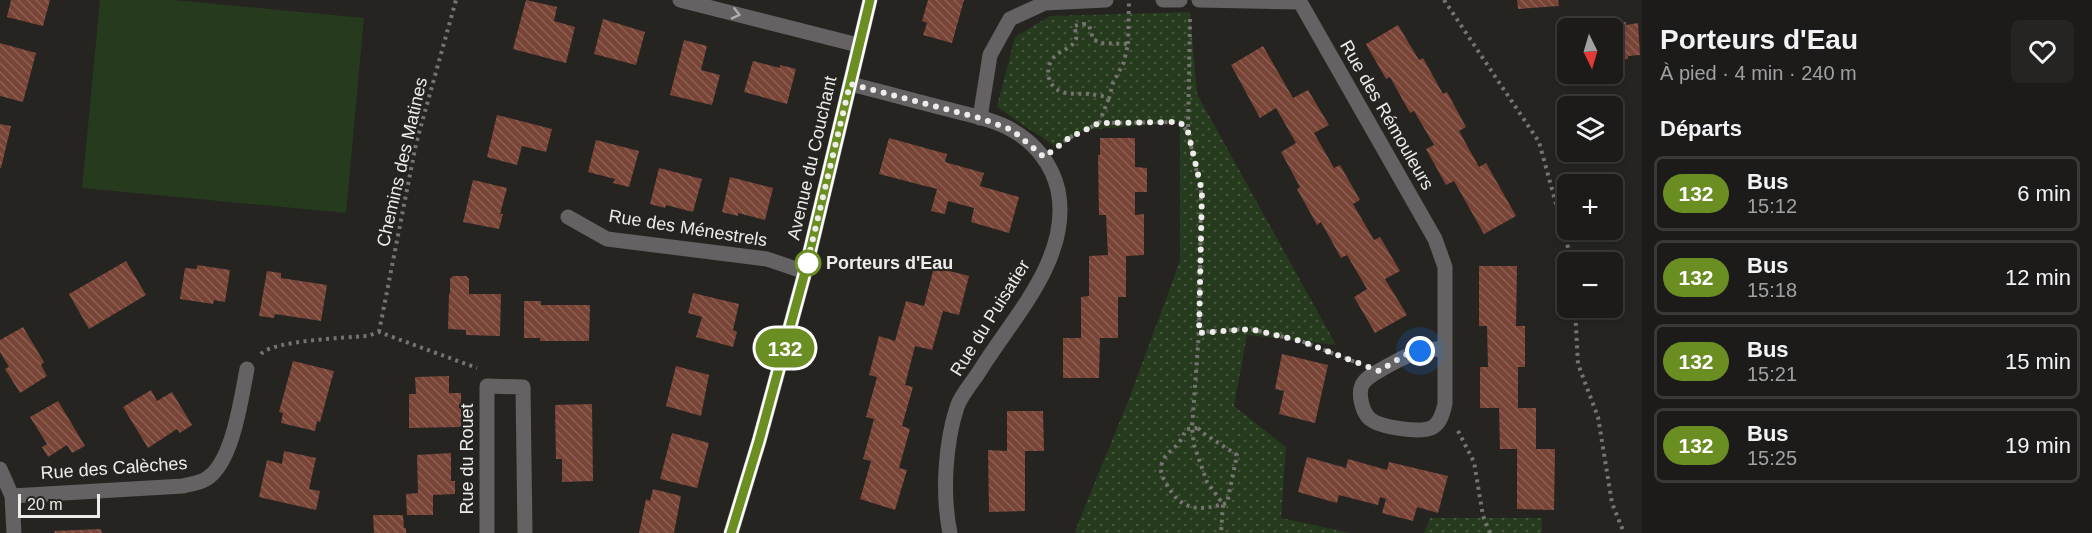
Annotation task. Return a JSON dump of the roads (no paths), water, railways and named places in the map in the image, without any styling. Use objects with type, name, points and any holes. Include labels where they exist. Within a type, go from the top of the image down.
[{"type":"street","points":[[680,0],[858,45]]},
{"type":"street","name":"Avenue du Couchant","points":[[731,533],[759,441],[805,272],[870,0]]},
{"type":"street","points":[[980,118],[990,55],[1010,19],[1045,3],[1106,0]]},
{"type":"street","name":"Rue des Rémouleurs","points":[[1163,0],[1190,4],[1301,1],[1435,239],[1444,267],[1444,348],[1444,404],[1442,417],[1433,427],[1421,430],[1378,423],[1369,418],[1360,396],[1362,384],[1407,354],[1444,348]]},
{"type":"street","name":"Rue du Puisatier","points":[[850,84],[980,118],[1012,130],[1044,157],[1055,177],[1062,207],[1053,252],[1035,289],[990,353],[958,405],[946,463],[946,514],[950,533]]},
{"type":"street","name":"Rue des Ménestrels","points":[[568,218],[607,239],[767,259],[805,272]]},
{"type":"street","name":"Rue des Calèches","points":[[12,496],[183,486],[206,479],[221,464],[235,427],[247,369]]},
{"type":"street","name":"Rue du Rouet","points":[[487,533],[487,387],[523,387],[525,533]]},
{"type":"street","points":[[0,469],[12,496],[14,533]]},
{"type":"place","name":"Porteurs d'Eau","points":[[808,263]]}]
